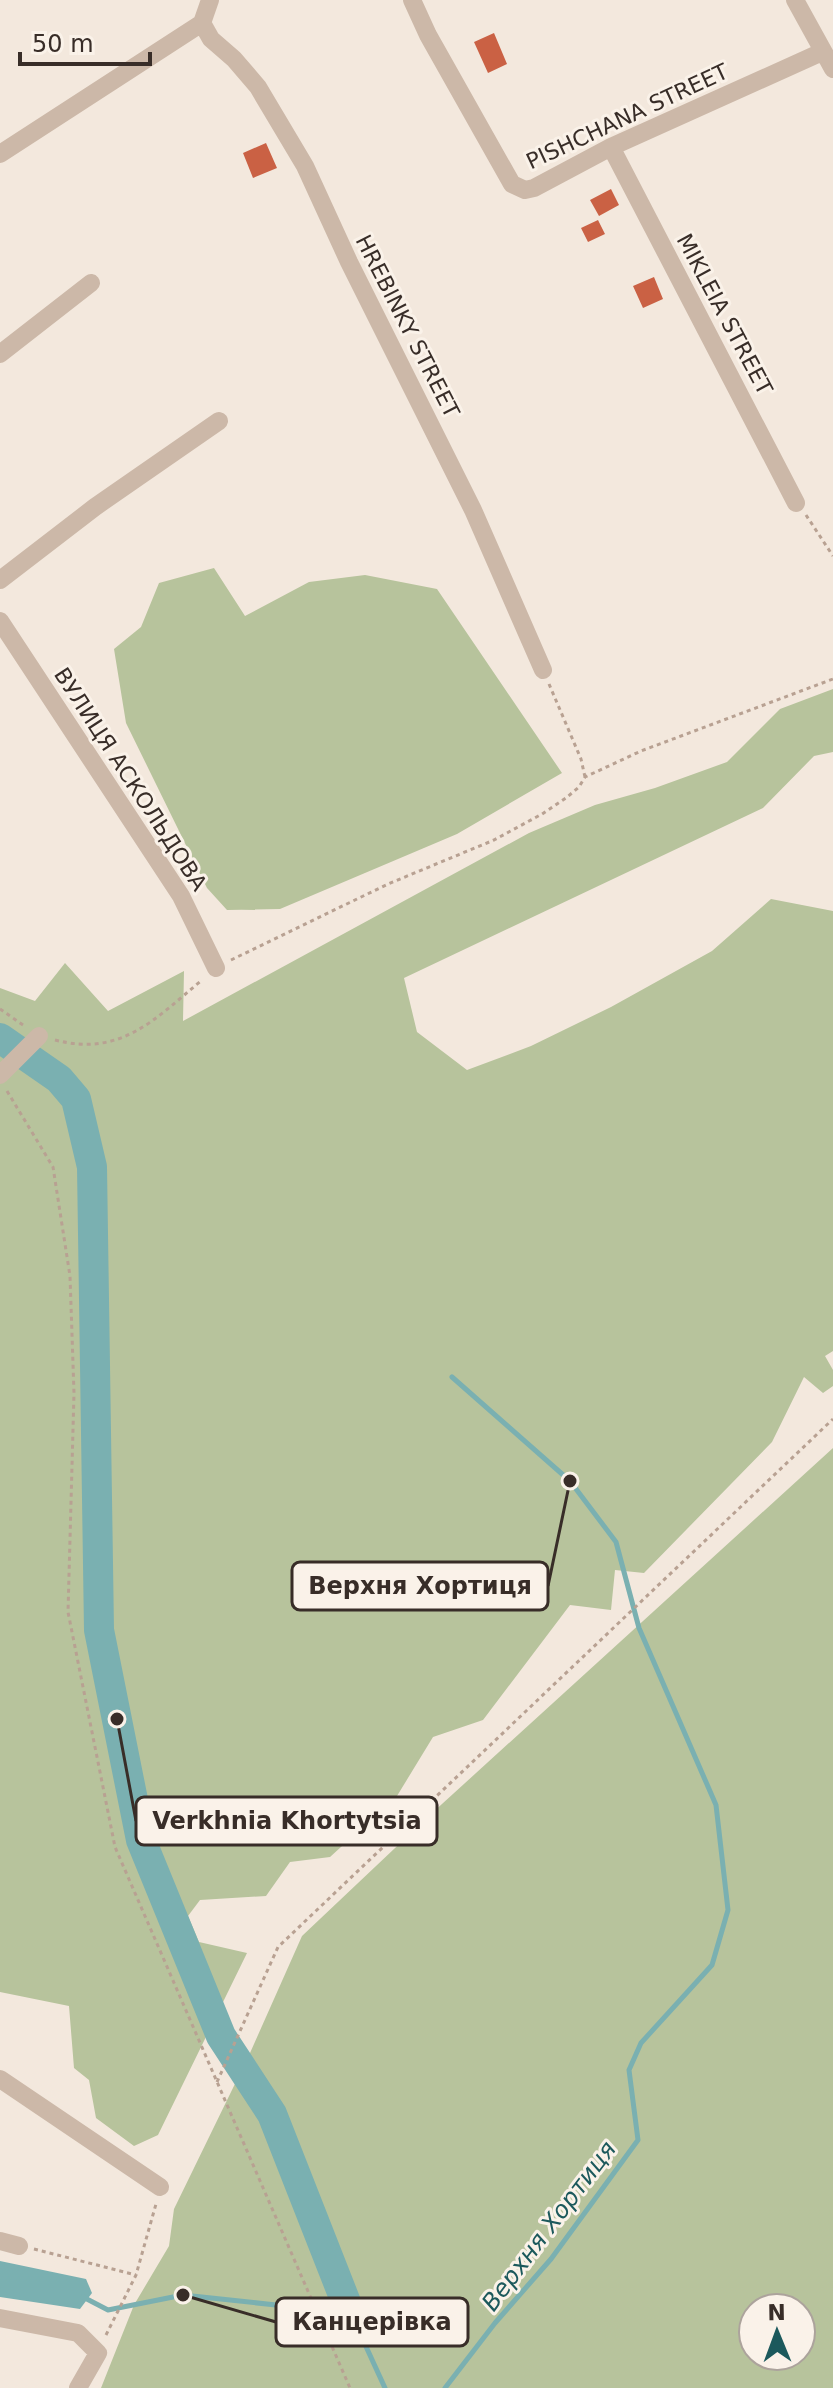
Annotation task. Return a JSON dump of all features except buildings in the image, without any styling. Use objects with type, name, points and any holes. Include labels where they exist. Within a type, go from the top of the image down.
[{"type":"street","points":[[0,154],[202,23],[210,0]]},
{"type":"street","name":"PISHCHANA STREET","points":[[412,0],[428,35],[512,184],[525,190],[611,147],[822,52]]},
{"type":"street","points":[[795,0],[833,69]]},
{"type":"street","name":"HREBINKY STREET","points":[[202,23],[211,39],[234,59],[258,87],[305,166],[349,262],[473,510],[543,670]]},
{"type":"street","name":"MIKLEIA STREET","points":[[611,147],[796,503]]},
{"type":"street","points":[[0,354],[91,283]]},
{"type":"street","points":[[0,580],[95,507],[219,421]]},
{"type":"street","name":"ВУЛИЦЯ АСКОЛЬДОВА","points":[[0,621],[181,896],[216,968]]},
{"type":"street","points":[[0,1075],[39,1036]]},
{"type":"street","points":[[0,2079],[160,2187]]},
{"type":"street","points":[[0,2241],[19,2246]]},
{"type":"street","points":[[0,2318],[78,2333],[98,2353],[78,2388]]},
{"type":"path","points":[[796,503],[816,527],[833,556]]},
{"type":"path","points":[[543,670],[581,759],[585,777]]},
{"type":"path","points":[[0,1009],[39,1036],[74,1045],[119,1041],[144,1026],[216,968],[388,884],[494,840],[554,806],[579,787],[585,777],[641,751],[833,679]]},
{"type":"path","points":[[0,1081],[53,1167],[70,1276],[74,1393],[68,1612],[115,1847],[350,2388]]},
{"type":"path","points":[[217,2082],[278,1947],[833,1419]]},
{"type":"path","points":[[109,2328],[136,2275],[160,2187]]},
{"type":"path","points":[[19,2246],[136,2275]]},
{"type":"green space","points":[[214,568],[245,616],[309,582],[365,575],[437,589],[562,773],[457,834],[280,909],[227,910],[207,888],[126,723],[114,649],[141,627],[159,583]]},
{"type":"green space","points":[[833,689],[833,752],[814,756],[763,808],[404,978],[417,1032],[467,1070],[531,1046],[611,1007],[712,951],[771,899],[833,911],[833,1351],[825,1356],[833,1370],[833,1386],[823,1393],[804,1377],[772,1442],[644,1573],[615,1570],[611,1610],[570,1605],[483,1720],[433,1737],[397,1796],[330,1857],[290,1862],[266,1896],[200,1900],[188,1916],[199,1942],[247,1953],[158,2135],[134,2146],[96,2118],[89,2080],[74,2068],[69,2006],[0,1992],[0,988],[35,1001],[65,963],[108,1011],[184,971],[183,1021],[529,833],[595,805],[655,788],[727,762],[780,709]]},
{"type":"green space","points":[[833,1448],[833,2388],[101,2388],[134,2305],[169,2246],[174,2209],[250,2053],[302,1936],[431,1814]]},
{"type":"water","points":[[0,2261],[86,2279],[92,2293],[80,2309],[0,2297]]},
{"type":"waterway","points":[[0,1038],[59,1079],[76,1099],[92,1167],[99,1630],[141,1840],[221,2036],[272,2114],[347,2305]]},
{"type":"waterway","name":"Верхня Хортиця","points":[[445,2388],[495,2323],[551,2259],[638,2140],[629,2070],[641,2043],[712,1965],[728,1910],[716,1805],[639,1628],[616,1542],[570,1481],[452,1377]]},
{"type":"waterway","points":[[83,2297],[108,2310],[183,2295],[276,2305],[347,2305],[385,2388]]},
{"type":"place","name":"Верхня Хортиця","points":[[570,1481]]},
{"type":"place","name":"Verkhnia Khortytsia","points":[[117,1719]]},
{"type":"place","name":"Канцерівка","points":[[183,2295]]}]
